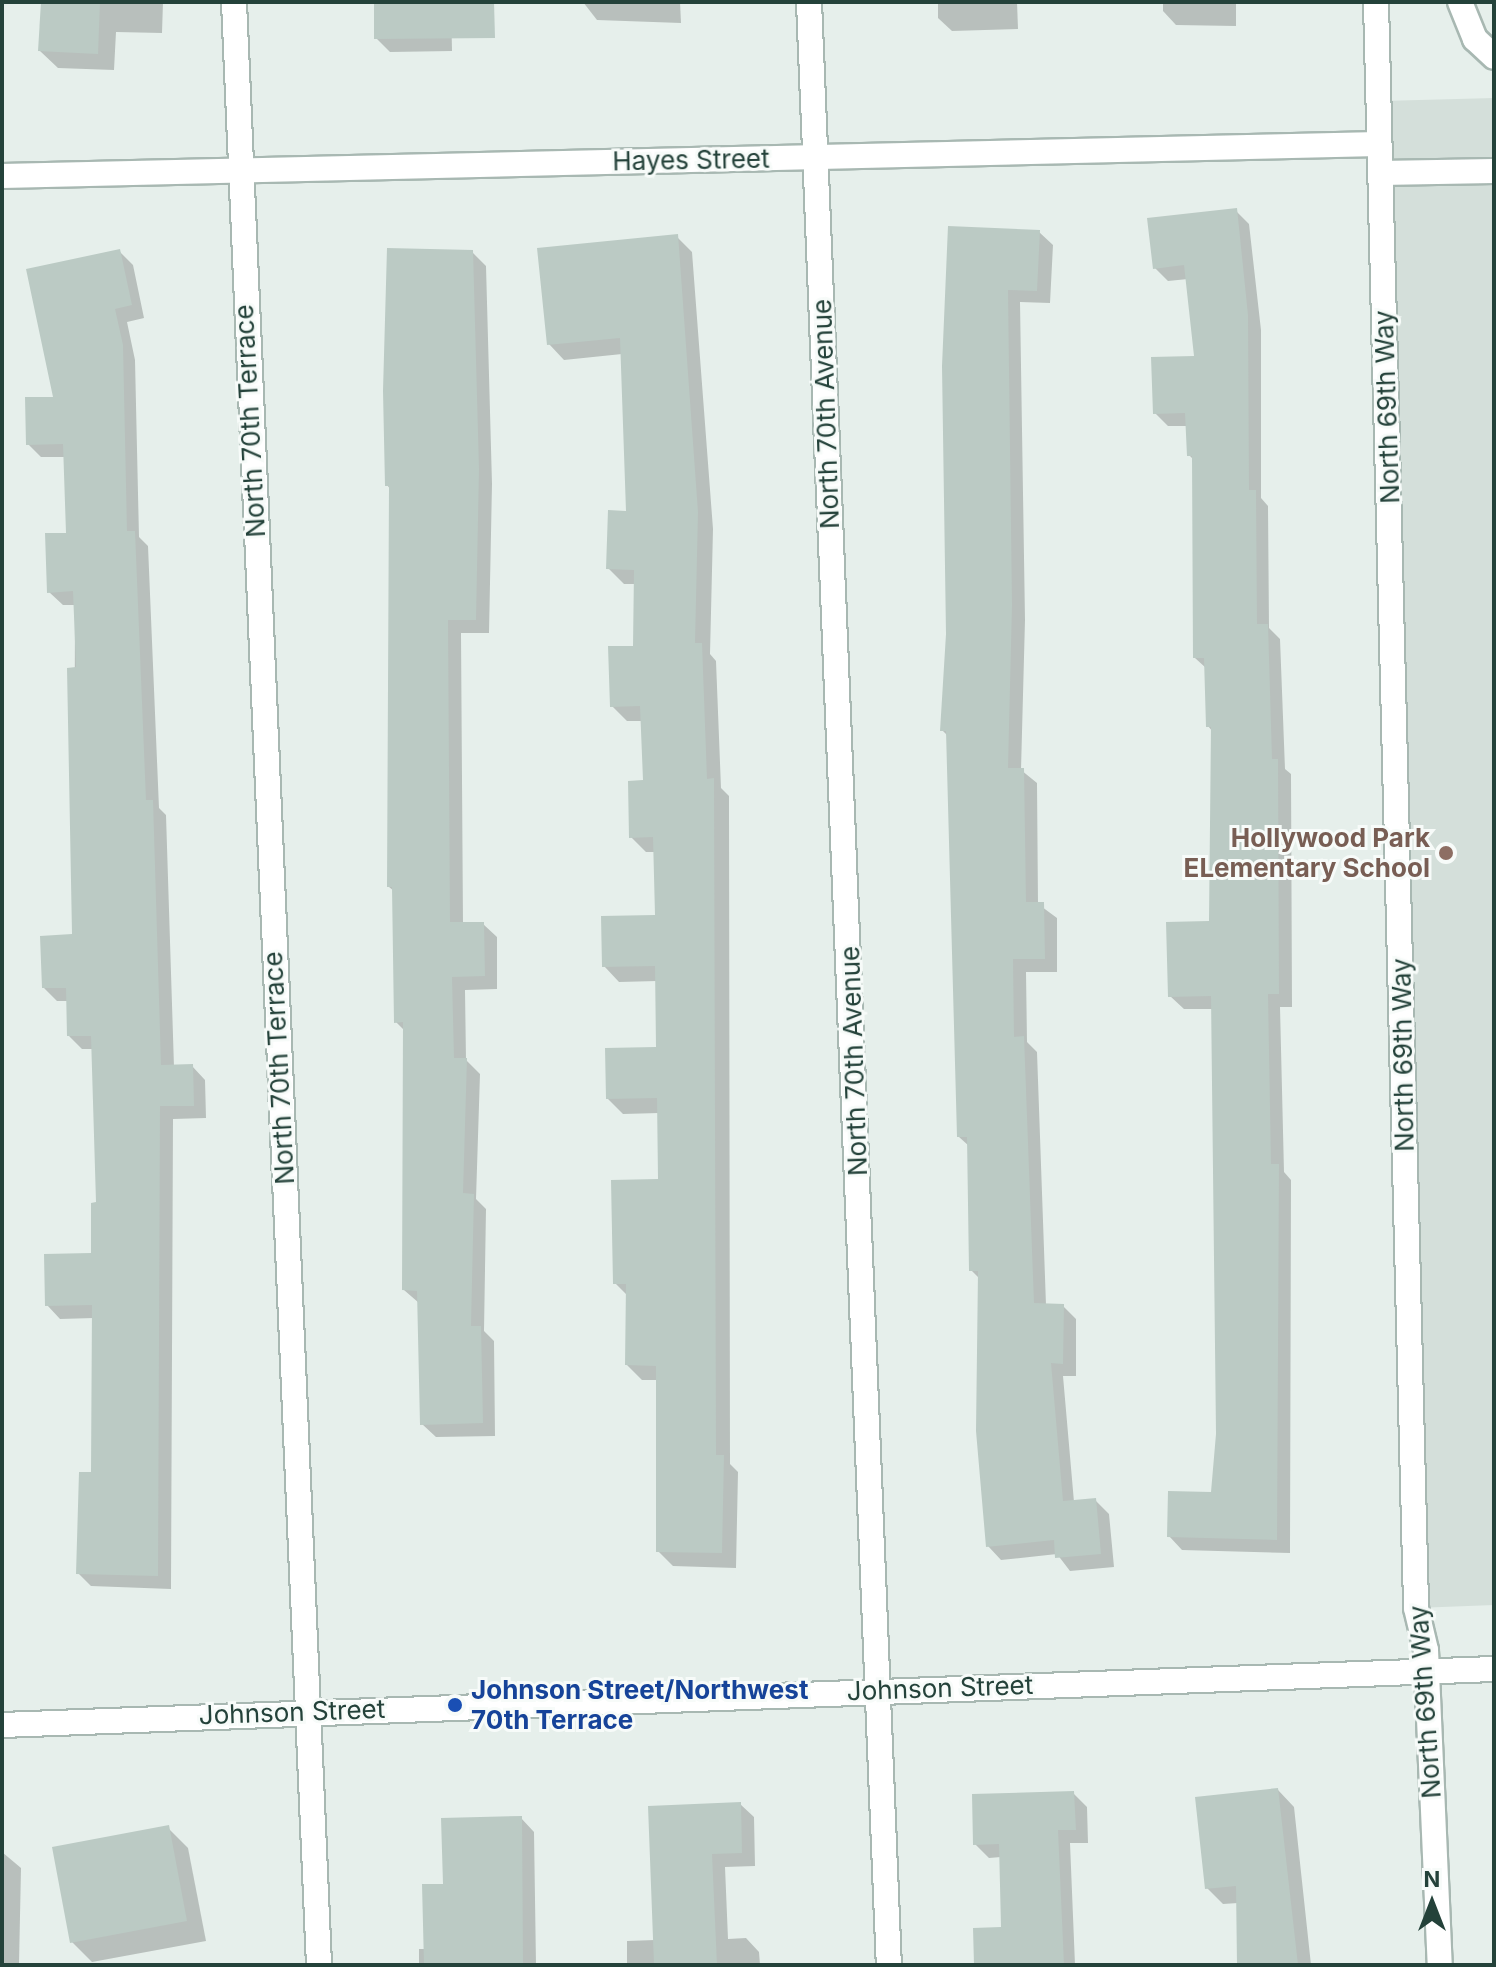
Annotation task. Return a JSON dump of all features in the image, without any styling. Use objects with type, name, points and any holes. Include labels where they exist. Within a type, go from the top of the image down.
[{"type":"street","name":"North 70th Terrace","points":[[234,2],[238,171],[319,1965]]},
{"type":"street","name":"North 70th Avenue","points":[[809,2],[881,1690],[889,1965]]},
{"type":"street","name":"North 69th Way","points":[[1376,2],[1416,1608],[1426,1671],[1440,1965]]},
{"type":"street","points":[[1460,2],[1475,39],[1494,57]]},
{"type":"street","name":"Hayes Street","points":[[2,176],[1379,144]]},
{"type":"street","points":[[1380,173],[1494,171]]},
{"type":"street","name":"Johnson Street","points":[[2,1725],[308,1711],[1494,1669]]},
{"type":"shaded area","name":"Hollywood Park ELementary School","points":[[1494,98],[1494,1605],[1416,1608],[1382,101]]},
{"type":"building","points":[[41,2],[100,2],[98,54],[38,51]]},
{"type":"building","points":[[374,2],[494,2],[495,38],[374,39]]},
{"type":"building","points":[[1237,208],[1248,315],[1249,490],[1256,490],[1257,624],[1268,624],[1272,759],[1278,759],[1279,994],[1268,994],[1271,1164],[1279,1164],[1277,1540],[1167,1537],[1168,1491],[1211,1492],[1216,1434],[1211,996],[1168,997],[1166,922],[1209,921],[1211,727],[1206,727],[1204,658],[1193,658],[1192,456],[1187,456],[1185,413],[1153,414],[1151,357],[1194,356],[1184,265],[1153,269],[1147,218]]},
{"type":"building","points":[[948,226],[1040,230],[1037,291],[1008,290],[1012,605],[1008,768],[1024,768],[1026,902],[1044,902],[1045,959],[1013,959],[1014,1037],[1024,1036],[1034,1303],[1064,1304],[1063,1364],[1051,1363],[1063,1501],[1096,1498],[1101,1554],[1055,1558],[1054,1540],[986,1547],[976,1431],[978,1271],[969,1271],[967,1137],[957,1137],[946,731],[940,731],[946,634],[942,366]]},
{"type":"building","points":[[678,234],[698,512],[695,643],[702,643],[707,779],[714,778],[716,1455],[724,1455],[722,1553],[656,1552],[656,1366],[625,1365],[626,1284],[613,1284],[611,1180],[658,1179],[657,1098],[606,1099],[605,1048],[656,1047],[655,966],[602,967],[601,916],[655,915],[653,837],[629,838],[628,781],[643,780],[640,706],[610,707],[608,646],[633,646],[634,570],[606,569],[608,510],[626,511],[620,338],[547,345],[537,248]]},
{"type":"building","points":[[387,248],[473,250],[479,469],[476,620],[448,620],[450,922],[484,922],[485,976],[452,977],[454,1058],[467,1058],[463,1193],[474,1194],[471,1326],[481,1326],[483,1423],[420,1425],[417,1291],[402,1290],[403,1022],[394,1023],[392,887],[387,887],[389,486],[385,486],[383,391]]},
{"type":"building","points":[[120,249],[132,305],[115,309],[123,345],[127,531],[135,531],[146,800],[153,800],[161,1065],[193,1064],[194,1106],[160,1106],[158,1576],[76,1574],[79,1472],[91,1472],[92,1305],[45,1306],[44,1254],[91,1253],[91,1203],[96,1202],[91,1036],[67,1036],[66,988],[42,988],[40,936],[72,934],[67,668],[76,667],[73,591],[47,593],[45,533],[66,533],[63,444],[26,445],[25,397],[53,397],[26,269]]},
{"type":"building","points":[[1278,1788],[1298,1965],[1237,1965],[1236,1886],[1205,1889],[1195,1797]]},
{"type":"building","points":[[1074,1791],[1076,1830],[1058,1830],[1064,1965],[974,1965],[973,1928],[1001,1927],[999,1844],[973,1845],[972,1794]]},
{"type":"building","points":[[741,1802],[742,1853],[712,1854],[717,1965],[654,1965],[648,1806]]},
{"type":"building","points":[[522,1816],[523,1965],[424,1965],[422,1884],[443,1884],[441,1818]]},
{"type":"building","points":[[169,1825],[187,1921],[70,1943],[52,1847]]},
{"type":"place","name":"Hollywood Park ELementary School","points":[[1446,853]]},
{"type":"place","name":"Johnson Street/Northwest 70th Terrace","points":[[455,1705]]}]
